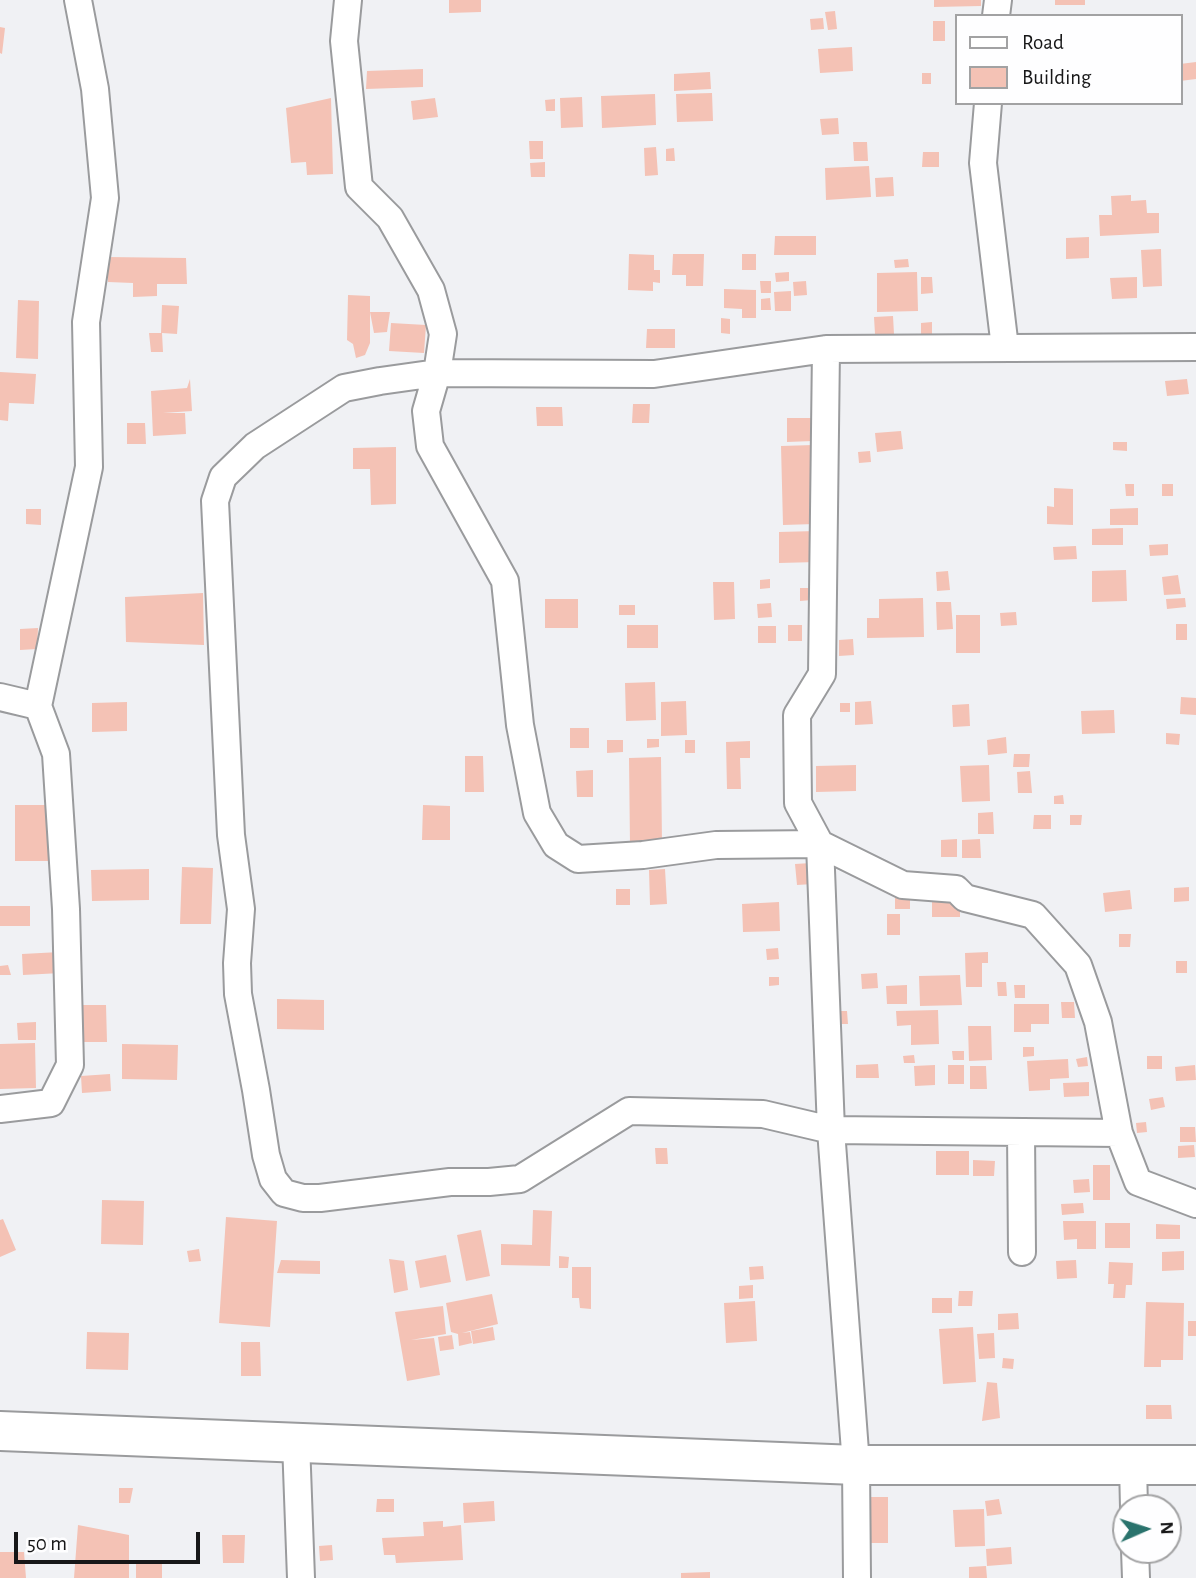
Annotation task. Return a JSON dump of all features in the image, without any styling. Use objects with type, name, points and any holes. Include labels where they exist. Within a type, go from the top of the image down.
[{"type":"street","points":[[0,1109],[51,1103],[70,1065],[66,909],[56,754],[37,706],[89,467],[86,322],[105,198],[95,89],[78,0]]},
{"type":"street","points":[[348,0],[344,41],[359,187],[390,218],[430,290],[443,334],[437,373],[426,411],[430,446],[505,581],[519,713],[534,800],[537,813],[556,845],[578,859],[643,855],[716,845],[821,844],[903,885],[956,889],[965,898],[1033,915],[1078,965],[1098,1022],[1119,1133],[1138,1182],[1196,1204]]},
{"type":"street","points":[[988,105],[983,163],[1005,348]]},
{"type":"street","points":[[1119,1133],[831,1130],[762,1114],[629,1111],[520,1179],[450,1182],[311,1198],[284,1193],[273,1179],[266,1155],[238,994],[241,909],[231,835],[215,501],[223,477],[255,446],[344,388],[437,373],[654,374],[826,349],[1196,347]]},
{"type":"street","points":[[826,349],[822,674],[797,715],[798,803],[821,844],[831,1130],[856,1465],[857,1578]]},
{"type":"street","points":[[0,697],[37,706]]},
{"type":"street","points":[[1021,1132],[1022,1252]]},
{"type":"street","points":[[0,1431],[856,1465],[1196,1465]]},
{"type":"street","points":[[296,1442],[301,1578]]},
{"type":"street","points":[[1133,1465],[1134,1494]]},
{"type":"building","points":[[449,0],[481,0],[481,12],[449,13]]},
{"type":"building","points":[[934,0],[981,0],[981,6],[934,7]]},
{"type":"building","points":[[1055,0],[1085,0],[1085,5],[1055,5]]},
{"type":"building","points":[[835,11],[837,29],[828,30],[825,12]]},
{"type":"building","points":[[823,18],[824,29],[811,30],[810,19]]},
{"type":"building","points":[[933,21],[945,21],[945,41],[933,41]]},
{"type":"building","points":[[0,27],[5,28],[2,54],[0,53]]},
{"type":"building","points":[[852,47],[853,71],[820,73],[818,49]]},
{"type":"building","points":[[1196,62],[1196,79],[1182,81],[1182,64]]},
{"type":"building","points":[[423,69],[423,87],[366,89],[367,71]]},
{"type":"building","points":[[710,72],[711,89],[674,91],[674,74]]},
{"type":"building","points":[[922,73],[931,73],[931,84],[922,84]]},
{"type":"building","points":[[712,93],[713,121],[677,122],[676,94]]},
{"type":"building","points":[[655,94],[656,125],[602,128],[601,96]]},
{"type":"building","points":[[582,97],[583,127],[561,128],[560,98]]},
{"type":"building","points":[[331,98],[333,174],[307,175],[306,162],[291,163],[286,108]]},
{"type":"building","points":[[435,98],[438,117],[413,120],[411,101]]},
{"type":"building","points":[[555,99],[555,111],[546,111],[545,100]]},
{"type":"building","points":[[838,118],[839,134],[822,135],[820,119]]},
{"type":"building","points":[[529,141],[543,141],[543,159],[530,159]]},
{"type":"building","points":[[853,142],[867,142],[868,161],[854,161]]},
{"type":"building","points":[[656,147],[658,175],[645,176],[644,148]]},
{"type":"building","points":[[674,148],[675,161],[666,161],[666,149]]},
{"type":"building","points":[[923,152],[939,152],[939,167],[922,167]]},
{"type":"building","points":[[545,162],[545,177],[531,177],[530,163]]},
{"type":"building","points":[[869,166],[871,197],[826,200],[825,168]]},
{"type":"building","points":[[893,177],[894,196],[876,197],[875,178]]},
{"type":"building","points":[[1131,195],[1131,201],[1146,200],[1147,213],[1159,213],[1159,233],[1100,236],[1099,215],[1112,215],[1111,196]]},
{"type":"building","points":[[775,236],[816,236],[816,255],[774,255]]},
{"type":"building","points":[[1089,237],[1089,258],[1066,259],[1066,238]]},
{"type":"building","points":[[1161,249],[1162,286],[1143,287],[1141,250]]},
{"type":"building","points":[[629,254],[654,255],[654,270],[660,270],[660,283],[653,282],[653,291],[628,290]]},
{"type":"building","points":[[673,254],[704,254],[703,286],[686,286],[686,275],[672,275]]},
{"type":"building","points":[[742,254],[756,254],[756,270],[742,270]]},
{"type":"building","points":[[107,257],[186,258],[187,284],[157,284],[157,296],[133,297],[133,283],[108,282]]},
{"type":"building","points":[[908,259],[909,267],[895,268],[894,260]]},
{"type":"building","points":[[789,272],[789,281],[776,282],[775,273]]},
{"type":"building","points":[[917,272],[918,311],[877,312],[877,273]]},
{"type":"building","points":[[921,277],[932,277],[933,293],[921,294]]},
{"type":"building","points":[[1137,277],[1137,298],[1112,299],[1110,278]]},
{"type":"building","points":[[760,281],[771,281],[771,293],[761,293]]},
{"type":"building","points":[[806,281],[807,295],[794,296],[793,282]]},
{"type":"building","points":[[724,289],[756,290],[756,318],[742,318],[742,309],[724,308]]},
{"type":"building","points":[[791,291],[791,311],[775,311],[774,292]]},
{"type":"building","points":[[348,295],[370,296],[370,343],[365,355],[356,358],[353,344],[347,340]]},
{"type":"building","points":[[770,298],[771,310],[761,310],[761,299]]},
{"type":"building","points":[[18,300],[39,301],[38,359],[16,358]]},
{"type":"building","points":[[162,305],[179,306],[177,334],[162,333],[163,352],[151,352],[149,333],[161,333]]},
{"type":"building","points":[[370,312],[390,312],[387,332],[374,333]]},
{"type":"building","points":[[893,316],[894,334],[875,334],[874,317]]},
{"type":"building","points":[[721,318],[730,319],[730,334],[721,333]]},
{"type":"building","points":[[932,322],[932,335],[921,335],[921,323]]},
{"type":"building","points":[[391,323],[426,325],[424,353],[389,351]]},
{"type":"building","points":[[647,329],[675,329],[675,348],[646,348]]},
{"type":"building","points":[[0,372],[36,374],[34,404],[9,403],[8,421],[0,420]]},
{"type":"building","points":[[190,379],[192,411],[163,413],[185,413],[186,434],[153,436],[151,391],[187,388]]},
{"type":"building","points":[[1187,379],[1189,394],[1167,396],[1165,381]]},
{"type":"building","points":[[633,404],[650,404],[649,423],[632,423]]},
{"type":"building","points":[[536,407],[562,407],[563,426],[537,426]]},
{"type":"building","points":[[787,418],[813,418],[813,441],[787,442]]},
{"type":"building","points":[[127,423],[145,423],[146,444],[127,444]]},
{"type":"building","points":[[901,431],[903,449],[877,452],[875,433]]},
{"type":"building","points":[[1113,442],[1127,442],[1127,451],[1113,450]]},
{"type":"building","points":[[813,445],[815,524],[783,525],[781,446]]},
{"type":"building","points":[[396,447],[396,504],[371,505],[370,469],[353,469],[353,448]]},
{"type":"building","points":[[870,451],[871,462],[859,463],[858,452]]},
{"type":"building","points":[[1125,484],[1134,484],[1134,496],[1126,496]]},
{"type":"building","points":[[1162,484],[1173,484],[1173,496],[1162,496]]},
{"type":"building","points":[[1054,488],[1073,489],[1073,525],[1047,524],[1047,506],[1054,507]]},
{"type":"building","points":[[1138,508],[1138,525],[1110,525],[1110,509]]},
{"type":"building","points":[[26,509],[41,509],[41,525],[26,524]]},
{"type":"building","points":[[1123,528],[1123,545],[1092,545],[1092,529]]},
{"type":"building","points":[[816,531],[817,562],[779,563],[779,532]]},
{"type":"building","points":[[1168,544],[1168,555],[1150,556],[1149,545]]},
{"type":"building","points":[[1076,546],[1077,559],[1054,560],[1053,547]]},
{"type":"building","points":[[1126,570],[1127,601],[1092,602],[1092,571]]},
{"type":"building","points":[[948,571],[950,590],[937,591],[936,572]]},
{"type":"building","points":[[1178,575],[1181,594],[1164,595],[1162,577]]},
{"type":"building","points":[[770,579],[770,588],[760,589],[760,580]]},
{"type":"building","points":[[713,582],[734,582],[735,619],[714,620]]},
{"type":"building","points":[[800,588],[812,588],[812,600],[800,601]]},
{"type":"building","points":[[203,593],[204,645],[126,642],[125,597]]},
{"type":"building","points":[[923,598],[924,637],[867,638],[867,618],[879,618],[879,599]]},
{"type":"building","points":[[1185,598],[1186,607],[1167,609],[1166,599]]},
{"type":"building","points":[[545,599],[578,599],[578,628],[545,628]]},
{"type":"building","points":[[936,602],[951,602],[953,629],[937,630]]},
{"type":"building","points":[[771,603],[772,617],[758,618],[757,604]]},
{"type":"building","points":[[619,605],[635,605],[635,615],[619,615]]},
{"type":"building","points":[[1016,612],[1017,625],[1001,626],[1000,613]]},
{"type":"building","points":[[956,615],[980,615],[980,653],[956,653]]},
{"type":"building","points":[[1176,624],[1187,624],[1187,640],[1176,640]]},
{"type":"building","points":[[627,625],[658,625],[658,648],[627,648]]},
{"type":"building","points":[[788,625],[802,625],[802,641],[788,641]]},
{"type":"building","points":[[758,626],[776,626],[776,643],[758,643]]},
{"type":"building","points":[[38,628],[37,649],[20,650],[20,629]]},
{"type":"building","points":[[853,639],[854,655],[839,656],[839,640]]},
{"type":"building","points":[[655,682],[656,720],[626,721],[625,683]]},
{"type":"building","points":[[1181,697],[1196,698],[1196,715],[1180,714]]},
{"type":"building","points":[[686,701],[687,735],[661,736],[661,702]]},
{"type":"building","points":[[871,701],[873,724],[855,725],[855,702]]},
{"type":"building","points":[[127,702],[127,731],[92,732],[92,703]]},
{"type":"building","points":[[840,703],[850,703],[850,712],[840,712]]},
{"type":"building","points":[[969,704],[970,726],[953,727],[952,705]]},
{"type":"building","points":[[1114,710],[1115,733],[1082,734],[1081,711]]},
{"type":"building","points":[[570,728],[589,728],[589,748],[570,748]]},
{"type":"building","points":[[1166,733],[1180,734],[1179,745],[1166,744]]},
{"type":"building","points":[[1006,737],[1007,753],[988,755],[987,740]]},
{"type":"building","points":[[647,739],[659,739],[659,747],[647,748]]},
{"type":"building","points":[[607,740],[623,740],[623,752],[607,753]]},
{"type":"building","points":[[685,740],[695,740],[695,753],[685,753]]},
{"type":"building","points":[[750,741],[750,758],[740,758],[741,789],[727,789],[726,742]]},
{"type":"building","points":[[1014,754],[1030,754],[1029,767],[1013,767]]},
{"type":"building","points":[[465,756],[483,756],[484,792],[465,792]]},
{"type":"building","points":[[661,757],[662,844],[630,845],[629,758]]},
{"type":"building","points":[[856,765],[856,791],[816,792],[816,766]]},
{"type":"building","points":[[989,765],[990,801],[962,802],[960,766]]},
{"type":"building","points":[[593,770],[593,797],[577,797],[576,771]]},
{"type":"building","points":[[1030,771],[1032,793],[1018,793],[1017,772]]},
{"type":"building","points":[[1063,795],[1064,804],[1054,804],[1054,796]]},
{"type":"building","points":[[15,805],[56,805],[56,861],[15,861]]},
{"type":"building","points":[[423,805],[450,806],[450,840],[422,840]]},
{"type":"building","points":[[993,812],[994,834],[978,834],[978,813]]},
{"type":"building","points":[[1034,815],[1051,815],[1051,829],[1033,829]]},
{"type":"building","points":[[1070,815],[1082,815],[1081,825],[1070,825]]},
{"type":"building","points":[[957,839],[957,857],[941,857],[941,840]]},
{"type":"building","points":[[980,839],[981,858],[962,858],[962,840]]},
{"type":"building","points":[[811,863],[813,884],[797,885],[795,864]]},
{"type":"building","points":[[182,867],[213,868],[211,924],[180,924]]},
{"type":"building","points":[[149,869],[149,900],[92,901],[91,870]]},
{"type":"building","points":[[665,869],[667,904],[650,905],[649,870]]},
{"type":"building","points":[[1189,887],[1189,901],[1174,902],[1174,888]]},
{"type":"building","points":[[616,889],[630,889],[630,905],[616,905]]},
{"type":"building","points":[[1130,890],[1132,909],[1105,912],[1103,893]]},
{"type":"building","points":[[932,896],[960,897],[960,917],[932,917]]},
{"type":"building","points":[[910,897],[910,909],[895,909],[895,898]]},
{"type":"building","points":[[779,902],[780,931],[743,932],[742,904]]},
{"type":"building","points":[[0,906],[30,906],[30,926],[0,926]]},
{"type":"building","points":[[887,914],[900,914],[900,935],[887,935]]},
{"type":"building","points":[[1119,934],[1131,934],[1130,947],[1119,947]]},
{"type":"building","points":[[778,948],[779,959],[767,960],[766,949]]},
{"type":"building","points":[[60,952],[61,973],[23,975],[22,954]]},
{"type":"building","points":[[988,952],[988,963],[982,963],[982,987],[966,987],[965,953]]},
{"type":"building","points":[[1176,961],[1187,961],[1187,973],[1176,973]]},
{"type":"building","points":[[8,965],[11,975],[0,975],[0,966]]},
{"type":"building","points":[[877,973],[878,988],[862,989],[861,974]]},
{"type":"building","points":[[960,975],[962,1005],[920,1006],[919,976]]},
{"type":"building","points":[[769,977],[779,977],[779,985],[769,986]]},
{"type":"building","points":[[997,982],[1006,982],[1007,996],[998,996]]},
{"type":"building","points":[[907,985],[907,1004],[887,1004],[886,986]]},
{"type":"building","points":[[1014,985],[1025,985],[1025,998],[1015,998]]},
{"type":"building","points":[[277,999],[324,1000],[324,1030],[277,1029]]},
{"type":"building","points":[[1061,1002],[1074,1002],[1075,1018],[1062,1018]]},
{"type":"building","points":[[1014,1004],[1049,1004],[1049,1024],[1031,1024],[1031,1032],[1014,1032]]},
{"type":"building","points":[[74,1005],[106,1005],[107,1042],[75,1042]]},
{"type":"building","points":[[938,1010],[939,1044],[911,1045],[911,1025],[897,1026],[896,1011]]},
{"type":"building","points":[[837,1011],[847,1011],[848,1024],[838,1024]]},
{"type":"building","points":[[36,1022],[36,1040],[18,1040],[17,1023]]},
{"type":"building","points":[[968,1026],[991,1026],[992,1060],[969,1061]]},
{"type":"building","points":[[35,1043],[36,1088],[0,1089],[0,1044]]},
{"type":"building","points":[[122,1044],[178,1045],[177,1080],[122,1079]]},
{"type":"building","points":[[1023,1047],[1034,1047],[1034,1056],[1023,1057]]},
{"type":"building","points":[[952,1051],[964,1051],[964,1060],[953,1060]]},
{"type":"building","points":[[914,1055],[915,1063],[904,1063],[903,1056]]},
{"type":"building","points":[[1147,1056],[1162,1056],[1162,1069],[1147,1069]]},
{"type":"building","points":[[1087,1057],[1088,1066],[1078,1067],[1076,1059]]},
{"type":"building","points":[[1068,1059],[1069,1078],[1050,1079],[1050,1090],[1029,1091],[1027,1061]]},
{"type":"building","points":[[878,1064],[879,1078],[856,1078],[856,1065]]},
{"type":"building","points":[[935,1065],[935,1085],[915,1086],[914,1066]]},
{"type":"building","points":[[948,1065],[964,1065],[964,1084],[948,1084]]},
{"type":"building","points":[[1195,1065],[1196,1080],[1176,1081],[1175,1067]]},
{"type":"building","points":[[970,1066],[986,1066],[987,1089],[970,1089]]},
{"type":"building","points":[[110,1074],[111,1091],[82,1093],[81,1076]]},
{"type":"building","points":[[1089,1082],[1089,1096],[1064,1097],[1063,1083]]},
{"type":"building","points":[[1163,1097],[1165,1107],[1151,1110],[1149,1099]]},
{"type":"building","points":[[1146,1122],[1147,1132],[1137,1133],[1136,1123]]},
{"type":"building","points":[[1180,1127],[1195,1127],[1196,1142],[1180,1142]]},
{"type":"building","points":[[1194,1145],[1195,1157],[1178,1158],[1178,1146]]},
{"type":"building","points":[[655,1148],[667,1148],[668,1164],[656,1164]]},
{"type":"building","points":[[936,1151],[969,1151],[969,1175],[936,1175]]},
{"type":"building","points":[[973,1160],[995,1161],[994,1176],[973,1176]]},
{"type":"building","points":[[1093,1165],[1110,1165],[1110,1200],[1093,1200]]},
{"type":"building","points":[[1089,1179],[1090,1192],[1074,1193],[1073,1180]]},
{"type":"building","points":[[102,1200],[144,1201],[143,1245],[101,1244]]},
{"type":"building","points":[[1083,1203],[1084,1213],[1062,1215],[1061,1204]]},
{"type":"building","points":[[533,1210],[552,1211],[550,1266],[501,1265],[501,1244],[532,1245]]},
{"type":"building","points":[[226,1217],[277,1221],[270,1327],[219,1323]]},
{"type":"building","points":[[3,1219],[16,1250],[0,1257],[0,1220]]},
{"type":"building","points":[[1063,1221],[1096,1221],[1096,1249],[1077,1249],[1077,1239],[1064,1240]]},
{"type":"building","points":[[1105,1223],[1130,1223],[1130,1248],[1105,1248]]},
{"type":"building","points":[[1156,1224],[1180,1225],[1180,1239],[1156,1239]]},
{"type":"building","points":[[481,1230],[490,1276],[466,1281],[457,1235]]},
{"type":"building","points":[[199,1249],[201,1261],[189,1262],[187,1251]]},
{"type":"building","points":[[1184,1251],[1184,1270],[1162,1271],[1162,1252]]},
{"type":"building","points":[[446,1255],[451,1282],[420,1288],[415,1261]]},
{"type":"building","points":[[559,1256],[569,1257],[568,1268],[559,1268]]},
{"type":"building","points":[[389,1259],[404,1261],[408,1290],[394,1293]]},
{"type":"building","points":[[281,1260],[320,1261],[320,1274],[277,1273]]},
{"type":"building","points":[[1076,1260],[1077,1278],[1057,1279],[1056,1261]]},
{"type":"building","points":[[1109,1262],[1133,1263],[1132,1285],[1126,1285],[1125,1298],[1113,1298],[1114,1284],[1108,1284]]},
{"type":"building","points":[[763,1266],[764,1279],[750,1280],[749,1267]]},
{"type":"building","points":[[572,1267],[591,1267],[591,1309],[580,1308],[579,1298],[572,1298]]},
{"type":"building","points":[[753,1285],[753,1298],[739,1299],[739,1286]]},
{"type":"building","points":[[959,1291],[973,1291],[972,1306],[958,1306]]},
{"type":"building","points":[[492,1294],[498,1324],[462,1333],[470,1332],[472,1343],[459,1346],[458,1334],[451,1332],[446,1303]]},
{"type":"building","points":[[932,1298],[952,1298],[952,1313],[932,1313]]},
{"type":"building","points":[[755,1301],[757,1341],[726,1343],[724,1303]]},
{"type":"building","points":[[1146,1302],[1184,1303],[1183,1360],[1161,1360],[1161,1367],[1144,1367]]},
{"type":"building","points":[[443,1306],[446,1334],[411,1340],[434,1338],[440,1375],[407,1381],[395,1312]]},
{"type":"building","points":[[1018,1313],[1019,1329],[998,1330],[998,1314]]},
{"type":"building","points":[[1188,1321],[1196,1321],[1196,1336],[1188,1336]]},
{"type":"building","points":[[493,1327],[495,1340],[473,1344],[471,1331]]},
{"type":"building","points":[[973,1327],[976,1382],[943,1384],[939,1329]]},
{"type":"building","points":[[87,1332],[129,1333],[128,1370],[86,1369]]},
{"type":"building","points":[[994,1333],[995,1358],[979,1359],[977,1334]]},
{"type":"building","points":[[452,1335],[454,1349],[440,1351],[438,1337]]},
{"type":"building","points":[[241,1342],[260,1342],[261,1376],[241,1376]]},
{"type":"building","points":[[1003,1358],[1014,1359],[1013,1369],[1002,1368]]},
{"type":"building","points":[[987,1382],[997,1383],[1000,1418],[982,1421]]},
{"type":"building","points":[[1146,1405],[1171,1405],[1172,1419],[1146,1419]]},
{"type":"building","points":[[119,1488],[133,1488],[130,1503],[119,1503]]},
{"type":"building","points":[[867,1497],[888,1497],[888,1543],[867,1543]]},
{"type":"building","points":[[377,1499],[394,1499],[394,1512],[376,1512]]},
{"type":"building","points":[[999,1499],[1002,1514],[987,1516],[985,1501]]},
{"type":"building","points":[[494,1501],[495,1521],[464,1523],[463,1503]]},
{"type":"building","points":[[984,1509],[985,1546],[955,1547],[953,1510]]},
{"type":"building","points":[[443,1521],[443,1527],[461,1525],[463,1560],[396,1563],[395,1555],[384,1555],[382,1538],[424,1536],[423,1522]]},
{"type":"building","points":[[78,1525],[129,1535],[129,1578],[74,1578]]},
{"type":"building","points":[[222,1535],[245,1535],[244,1563],[223,1563]]},
{"type":"building","points":[[332,1545],[333,1560],[320,1561],[319,1546]]},
{"type":"building","points":[[1011,1547],[1012,1564],[987,1566],[986,1549]]},
{"type":"building","points":[[0,1552],[24,1552],[26,1578],[0,1578]]},
{"type":"building","points":[[162,1562],[162,1578],[136,1578],[136,1563]]},
{"type":"building","points":[[986,1566],[987,1578],[969,1578],[969,1567]]},
{"type":"building","points":[[710,1572],[710,1578],[681,1578],[681,1573]]}]
